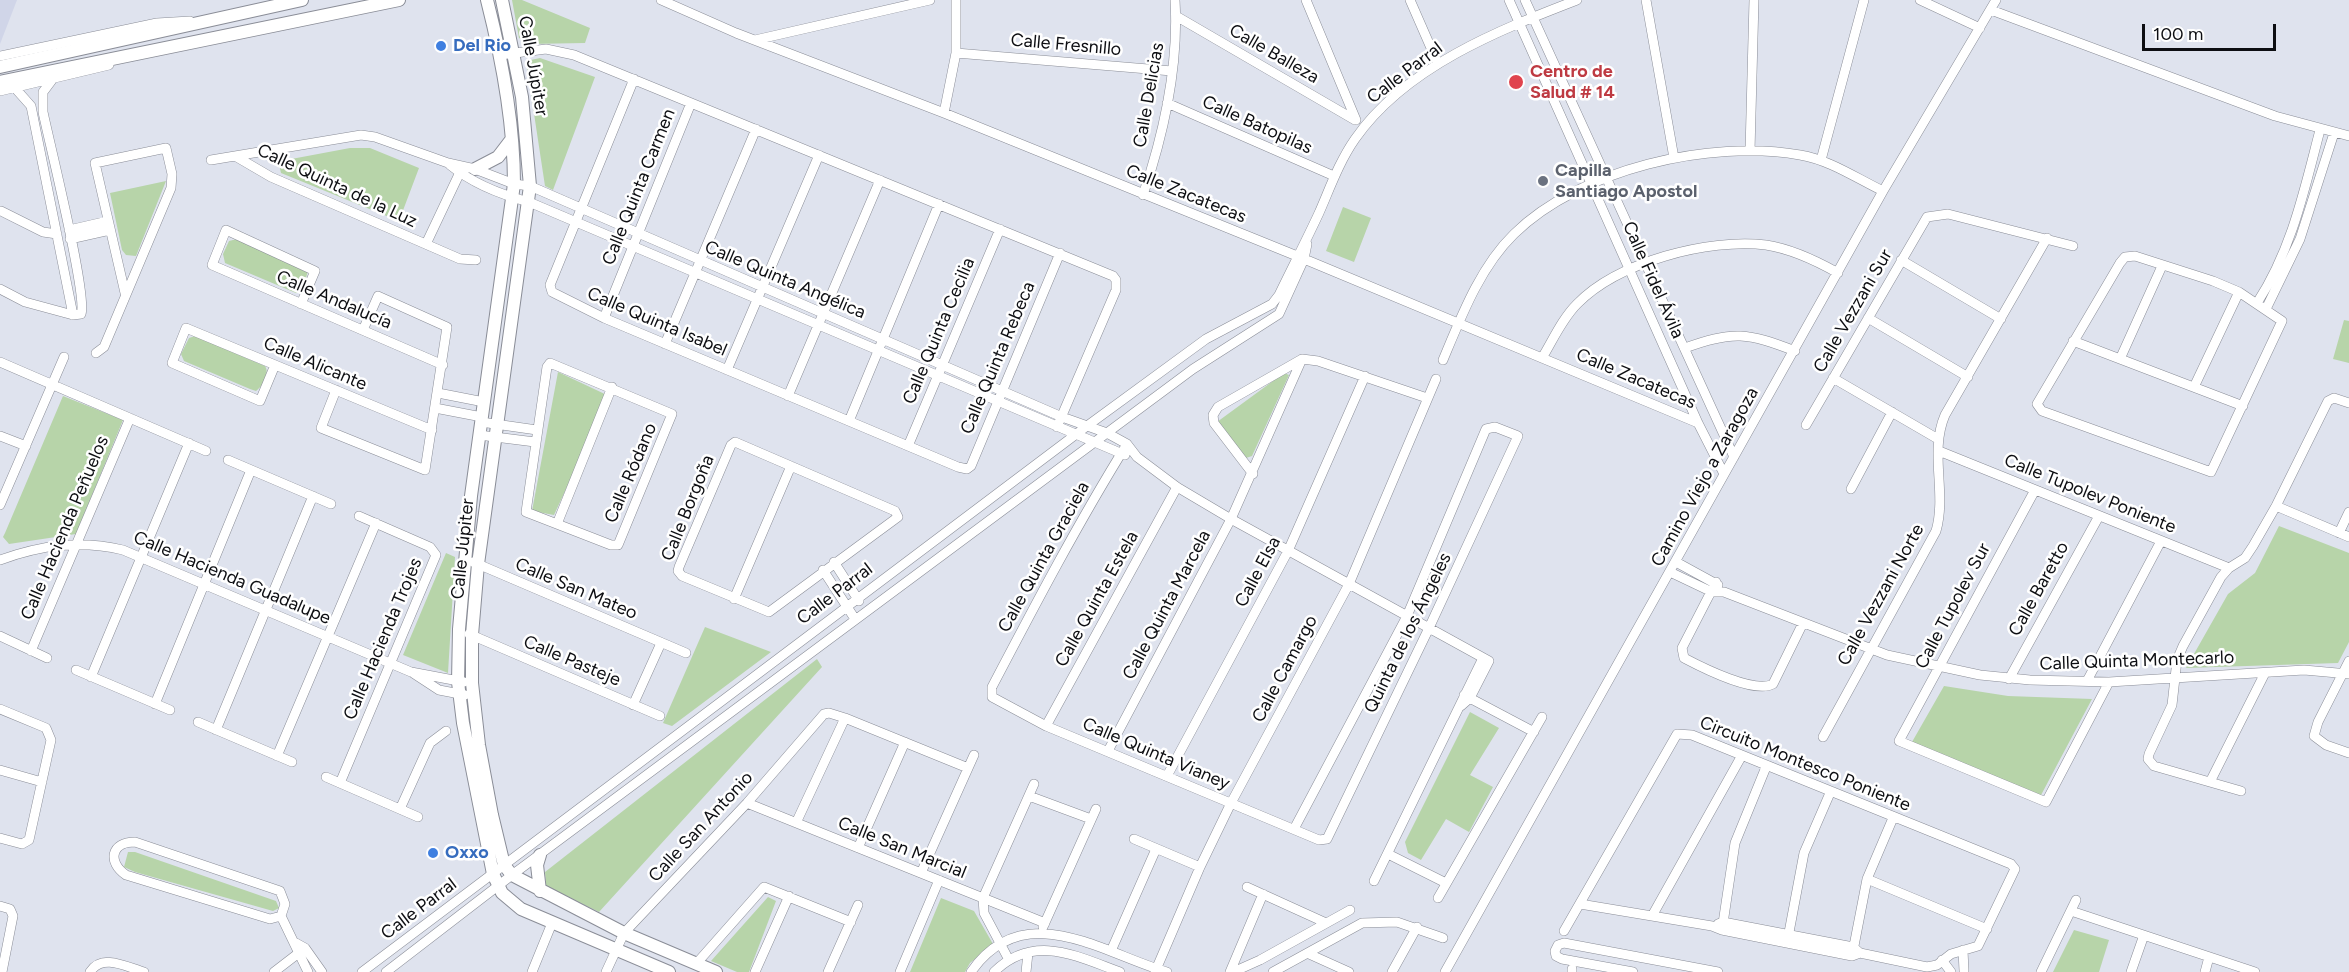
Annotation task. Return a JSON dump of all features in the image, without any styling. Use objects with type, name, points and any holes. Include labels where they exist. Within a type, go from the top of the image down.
[{"type":"main road","points":[[0,67],[302,0]]},
{"type":"main road","points":[[0,82],[399,0]]},
{"type":"main road","points":[[481,0],[490,13]]},
{"type":"main road","name":"Calle Júpiter","points":[[486,0],[500,55],[514,184],[465,557],[459,629],[459,688],[470,766],[495,880]]},
{"type":"main road","name":"Calle Júpiter","points":[[502,0],[522,97],[530,186],[478,564],[472,635],[472,688],[486,788],[508,870]]},
{"type":"main road","points":[[466,169],[498,157],[511,140]]},
{"type":"main road","points":[[540,855],[537,865],[540,891]]},
{"type":"main road","points":[[508,870],[540,891],[624,933],[716,972]]},
{"type":"main road","points":[[495,880],[521,909],[669,972]]},
{"type":"street","name":"Calle Zacatecas","points":[[661,0],[755,40],[944,113],[1300,257],[1698,423]]},
{"type":"street","points":[[755,40],[930,0]]},
{"type":"street","points":[[944,113],[956,53],[956,0]]},
{"type":"street","name":"Calle Delicias","points":[[1143,195],[1173,71],[1175,0]]},
{"type":"street","points":[[1306,0],[1355,120],[1363,128]]},
{"type":"street","points":[[1410,0],[1438,64]]},
{"type":"street","name":"Calle Fidel Ávila","points":[[1509,0],[1632,270],[1698,423],[1724,474]]},
{"type":"street","name":"Calle Fidel Ávila","points":[[1525,0],[1734,457]]},
{"type":"street","name":"Calle Parral","points":[[508,870],[540,855],[1193,369],[1279,314],[1309,233],[1334,176],[1363,128],[1385,104],[1438,64],[1520,23],[1577,0]]},
{"type":"street","points":[[1646,0],[1674,158]]},
{"type":"street","points":[[1750,151],[1754,0]]},
{"type":"street","points":[[1821,160],[1864,0]]},
{"type":"street","points":[[1920,0],[1980,28]]},
{"type":"street","name":"Camino Viejo a Zaragoza","points":[[1445,972],[1883,191],[1996,0]]},
{"type":"street","points":[[1991,10],[2265,112],[2320,130],[2349,136]]},
{"type":"street","name":"Calle Balleza","points":[[1176,16],[1355,120]]},
{"type":"street","points":[[0,56],[157,23],[201,21]]},
{"type":"street","points":[[0,91],[163,53],[182,44]]},
{"type":"street","points":[[500,55],[546,49],[559,51],[634,79],[1113,276],[1116,280],[1116,290],[1057,427]]},
{"type":"street","name":"Calle Fresnillo","points":[[956,53],[1173,71]]},
{"type":"street","name":"Calle Quinta Isabel","points":[[634,79],[551,289],[557,296],[604,318],[962,468]]},
{"type":"street","points":[[0,289],[25,302],[73,315],[81,314],[83,309],[42,104],[45,87],[52,80]]},
{"type":"street","points":[[15,87],[31,106],[73,315]]},
{"type":"street","name":"Calle Quinta Carmen","points":[[604,318],[691,103]]},
{"type":"street","name":"Calle Batopilas","points":[[1167,103],[1334,176]]},
{"type":"street","points":[[665,344],[756,129]]},
{"type":"street","points":[[2257,303],[2279,267],[2289,243],[2320,130]]},
{"type":"street","points":[[2266,309],[2300,239],[2334,133]]},
{"type":"street","name":"Calle Quinta Angélica","points":[[211,160],[361,135],[375,137],[466,169],[514,184],[530,186],[1062,417],[1107,433],[1127,444]]},
{"type":"street","points":[[96,353],[104,347],[171,188],[172,174],[166,148],[95,163],[126,293]]},
{"type":"street","points":[[1443,360],[1459,322],[1486,271],[1514,234],[1558,202],[1592,184],[1674,158],[1750,151],[1800,155],[1821,160],[1883,191]]},
{"type":"street","points":[[727,370],[819,155]]},
{"type":"street","name":"Calle Quinta de la Luz","points":[[235,156],[272,177],[460,259],[476,260]]},
{"type":"street","name":"Calle Quinta Angélica","points":[[466,169],[512,198],[529,202],[938,377],[1057,427],[1097,441],[1121,454],[1137,457]]},
{"type":"street","name":"Calle Quinta de la Luz","points":[[426,244],[466,169]]},
{"type":"street","points":[[788,396],[880,180]]},
{"type":"street","points":[[47,189],[59,187]]},
{"type":"street","points":[[849,421],[939,204]]},
{"type":"street","points":[[1,211],[43,232],[57,234]]},
{"type":"street","name":"Calle Vezzani Sur","points":[[1806,425],[1922,223],[1929,215],[1948,214],[2047,238]]},
{"type":"street","points":[[69,235],[109,225]]},
{"type":"street","name":"Calle Quinta Cecilia","points":[[908,446],[1000,229]]},
{"type":"street","name":"Calle Andalucía","points":[[301,304],[315,271],[226,230],[212,265],[301,304],[443,365]]},
{"type":"street","points":[[2047,238],[2073,246]]},
{"type":"street","name":"Calle Vezzani Norte","points":[[1823,737],[1869,649],[1936,531],[1941,507],[1938,440],[1945,415],[2047,238]]},
{"type":"street","points":[[1542,358],[1577,304],[1612,279],[1645,264],[1686,250],[1741,243],[1786,249],[1838,273]]},
{"type":"street","name":"Calle Quinta Rebeca","points":[[962,468],[971,466],[1060,253]]},
{"type":"street","points":[[2134,256],[2213,281],[2239,292],[2281,318],[2283,324],[2213,471],[2209,473],[2038,409],[2037,401],[2124,258],[2134,256]]},
{"type":"street","name":"Calle Parral","points":[[386,972],[495,880],[846,606],[1206,339],[1272,304],[1300,257]]},
{"type":"street","points":[[1901,260],[2001,319]]},
{"type":"street","points":[[64,265],[75,263]]},
{"type":"street","points":[[2120,359],[2162,266]]},
{"type":"street","points":[[2194,387],[2239,292]]},
{"type":"street","points":[[336,390],[321,428],[425,470],[443,365],[447,327],[378,296],[363,330]]},
{"type":"street","points":[[1868,318],[1968,377]]},
{"type":"street","name":"Calle Alicante","points":[[275,365],[260,401],[172,363],[186,328],[432,430]]},
{"type":"street","points":[[1685,348],[1729,334],[1750,337],[1795,351]]},
{"type":"street","points":[[2073,340],[2242,406]]},
{"type":"street","points":[[0,505],[64,357]]},
{"type":"street","points":[[1253,474],[1214,423],[1215,411],[1302,359],[1318,361],[1427,398]]},
{"type":"street","name":"Calle Quinta Marcela","points":[[1108,752],[1231,519],[1253,474],[1302,359]]},
{"type":"street","points":[[0,362],[206,451]]},
{"type":"street","name":"Calle Ródano","points":[[550,363],[672,414],[618,545],[611,545],[526,512],[537,430],[547,367],[550,363]]},
{"type":"street","name":"Calle Elsa","points":[[1167,776],[1288,551],[1365,376]]},
{"type":"street","points":[[1833,378],[1938,440]]},
{"type":"street","name":"Calle Camargo","points":[[1156,970],[1200,867],[1231,803],[1349,584],[1436,379]]},
{"type":"street","points":[[556,524],[612,387]]},
{"type":"street","points":[[438,393],[484,402]]},
{"type":"street","points":[[2241,791],[2154,765],[2148,759],[2172,705],[2177,660],[2183,646],[2229,568],[2245,558],[2276,506],[2330,398],[2349,403]]},
{"type":"street","points":[[435,408],[535,442]]},
{"type":"street","points":[[1851,489],[1892,412]]},
{"type":"street","name":"Calle Hacienda Peñuelos","points":[[31,651],[130,418]]},
{"type":"street","name":"Quinta de los Ángeles","points":[[1294,829],[1407,616],[1486,429],[1492,427],[1516,434],[1518,438],[1327,839],[1319,840]]},
{"type":"street","points":[[497,430],[537,430]]},
{"type":"street","points":[[0,436],[26,446]]},
{"type":"street","points":[[91,677],[189,443]]},
{"type":"street","name":"Calle Borgoña","points":[[738,443],[897,513],[897,518],[834,562],[769,612],[682,576],[678,571],[731,445],[738,443]]},
{"type":"street","points":[[1127,444],[1137,457],[1177,487],[1486,661],[1466,696],[1374,881]]},
{"type":"street","name":"Calle Quinta Graciela","points":[[993,687],[1086,510],[1127,444]]},
{"type":"street","name":"Calle Tupolev Poniente","points":[[1939,451],[2229,568]]},
{"type":"street","points":[[228,460],[331,504]]},
{"type":"street","points":[[734,598],[791,466]]},
{"type":"street","points":[[155,704],[251,470]]},
{"type":"street","name":"Calle Quinta Estela","points":[[1046,726],[1177,487]]},
{"type":"street","name":"Calle Tupolev Sur","points":[[2035,490],[1900,737],[1901,743],[2046,802],[2109,682]]},
{"type":"street","points":[[216,730],[313,496]]},
{"type":"street","points":[[2276,506],[2349,537]]},
{"type":"street","points":[[2339,533],[2349,512]]},
{"type":"street","name":"Calle Hacienda Trojes","points":[[340,783],[436,555],[430,547],[359,516]]},
{"type":"street","name":"Calle Baretto","points":[[2009,679],[2099,516]]},
{"type":"street","points":[[277,756],[376,523]]},
{"type":"street","points":[[2087,681],[2161,541]]},
{"type":"street","name":"Calle Hacienda Guadalupe","points":[[0,560],[40,548],[76,544],[105,546],[142,557],[411,672],[459,688],[472,688]]},
{"type":"street","name":"Calle San Mateo","points":[[465,557],[686,653]]},
{"type":"street","points":[[834,562],[866,611]]},
{"type":"street","name":"Calle Quinta Montecarlo","points":[[1676,562],[1724,592],[1803,624],[1869,649],[1939,668],[2009,679],[2109,682],[2304,670],[2346,674]]},
{"type":"street","points":[[823,570],[855,619]]},
{"type":"street","name":"Calle Quinta Montecarlo","points":[[1670,572],[1714,587]]},
{"type":"street","points":[[1714,587],[1681,653],[1699,666],[1755,687],[1766,687],[1773,684],[1803,624]]},
{"type":"street","name":"Calle Pasteje","points":[[459,629],[660,716]]},
{"type":"street","name":"Calle Hacienda Peñuelos","points":[[0,636],[47,658]]},
{"type":"street","points":[[633,705],[661,643]]},
{"type":"street","points":[[2349,661],[2346,674],[2318,722],[2314,736],[2326,745],[2349,753]]},
{"type":"street","points":[[76,670],[170,710]]},
{"type":"street","points":[[2210,782],[2265,673]]},
{"type":"street","name":"Calle Quinta Vianey","points":[[993,687],[991,693],[996,700],[1046,726],[1319,840]]},
{"type":"street","points":[[1466,696],[1534,732]]},
{"type":"street","points":[[0,710],[46,728],[51,740],[27,842],[22,844],[0,838]]},
{"type":"street","name":"Calle San Antonio","points":[[606,972],[624,933],[747,803],[824,714],[844,718]]},
{"type":"street","points":[[1438,898],[1542,717]]},
{"type":"street","points":[[796,823],[844,718],[968,768]]},
{"type":"street","points":[[198,722],[292,762]]},
{"type":"street","points":[[400,809],[430,743],[446,731]]},
{"type":"street","name":"Circuito Montesco Poniente","points":[[1564,931],[1677,734],[1692,735],[1741,757],[2013,865],[2014,872],[1978,946],[1963,950],[1927,967],[1787,938],[1580,904]]},
{"type":"street","points":[[858,848],[905,742]]},
{"type":"street","points":[[921,873],[974,756]]},
{"type":"street","points":[[1652,916],[1741,757]]},
{"type":"street","points":[[1719,926],[1735,843],[1766,767]]},
{"type":"street","points":[[0,770],[42,782]]},
{"type":"street","points":[[326,777],[418,817]]},
{"type":"street","points":[[1009,960],[982,907],[983,898],[1034,784]]},
{"type":"street","points":[[1787,938],[1804,852],[1830,793]]},
{"type":"street","points":[[1029,796],[1091,819]]},
{"type":"street","name":"Calle San Marcial","points":[[747,803],[983,898],[1043,928],[1167,972]]},
{"type":"street","points":[[971,972],[985,955],[1000,944],[1043,928],[1096,809]]},
{"type":"street","points":[[1855,952],[1867,879],[1893,818]]},
{"type":"street","points":[[1134,839],[1200,867]]},
{"type":"street","points":[[281,916],[270,919],[126,875],[117,869],[114,860],[117,848],[125,842],[135,842],[280,891],[285,904],[281,916],[300,948],[322,972]]},
{"type":"street","points":[[1111,951],[1156,849]]},
{"type":"street","points":[[1388,854],[1446,883]]},
{"type":"street","points":[[1867,879],[1987,929]]},
{"type":"street","name":"Calle Parral","points":[[362,972],[495,880]]},
{"type":"street","points":[[900,972],[939,880]]},
{"type":"street","points":[[1246,887],[1324,922]]},
{"type":"street","points":[[696,964],[763,888],[769,888],[850,922]]},
{"type":"street","points":[[1232,972],[1263,894]]},
{"type":"street","points":[[755,972],[789,896]]},
{"type":"street","points":[[2041,972],[2076,900]]},
{"type":"street","points":[[828,972],[858,905]]},
{"type":"street","points":[[0,906],[10,909],[13,916],[2,972]]},
{"type":"street","points":[[1232,972],[1270,955],[1324,922],[1350,910]]},
{"type":"street","points":[[2071,911],[2255,972]]},
{"type":"street","points":[[1273,972],[1309,954],[1362,922],[1397,922],[1417,927],[1443,938]]},
{"type":"street","points":[[532,972],[552,923]]},
{"type":"street","points":[[1392,972],[1417,927]]},
{"type":"street","points":[[2132,972],[2144,935]]},
{"type":"street","points":[[1633,972],[1562,959],[1556,956],[1555,951],[1557,945],[1564,944],[1718,972]]},
{"type":"street","points":[[274,972],[300,948]]},
{"type":"street","points":[[300,948],[308,972]]},
{"type":"street","points":[[1963,950],[1965,972]]},
{"type":"street","points":[[994,972],[1009,960],[1028,952],[1060,951],[1120,972]]},
{"type":"street","points":[[1026,972],[1028,952]]},
{"type":"street","points":[[1309,954],[1349,972]]},
{"type":"street","points":[[2205,972],[2209,957]]},
{"type":"street","points":[[1942,960],[1951,972]]},
{"type":"street","points":[[90,972],[95,964],[103,961],[144,972]]},
{"type":"shaded area","points":[[0,0],[17,0],[0,44]]},
{"type":"green space","points":[[512,0],[522,0],[590,28],[585,43],[529,44],[519,38]]},
{"type":"green space","points":[[540,58],[595,77],[553,190],[545,186],[526,61]]},
{"type":"green space","points":[[350,148],[370,148],[419,168],[399,221],[281,173],[279,164],[286,160]]},
{"type":"green space","points":[[166,181],[136,256],[126,255],[122,250],[110,193]]},
{"type":"green space","points":[[1343,207],[1371,218],[1354,262],[1326,251]]},
{"type":"green space","points":[[237,239],[308,271],[302,291],[296,293],[225,263],[223,254],[229,241]]},
{"type":"green space","points":[[2344,320],[2349,321],[2349,363],[2333,359]]},
{"type":"green space","points":[[195,336],[265,366],[266,376],[261,386],[256,391],[184,361],[181,354],[189,338]]},
{"type":"green space","points":[[558,372],[609,396],[554,515],[532,511]]},
{"type":"green space","points":[[1284,373],[1289,375],[1252,456],[1246,458],[1217,422]]},
{"type":"green space","points":[[63,396],[123,420],[76,534],[9,544],[3,537]]},
{"type":"green space","points":[[2279,526],[2349,553],[2349,642],[2338,663],[2186,668],[2228,594],[2255,573]]},
{"type":"green space","points":[[446,553],[455,557],[448,673],[403,655]]},
{"type":"green space","points":[[705,627],[771,652],[672,726],[663,723]]},
{"type":"green space","points":[[817,659],[822,667],[599,912],[546,886],[545,872]]},
{"type":"green space","points":[[1944,686],[2008,696],[2092,699],[2040,797],[1912,742]]},
{"type":"green space","points":[[1470,712],[1499,728],[1470,775],[1493,787],[1469,832],[1446,819],[1421,860],[1408,853],[1405,842]]},
{"type":"green space","points":[[128,852],[135,852],[276,901],[279,908],[273,911],[135,872],[124,867]]},
{"type":"green space","points":[[768,897],[776,901],[749,972],[737,972],[711,961]]},
{"type":"green space","points":[[941,898],[974,911],[993,944],[970,963],[965,972],[910,972]]},
{"type":"green space","points":[[2074,930],[2109,940],[2099,972],[2053,972]]},
{"type":"place","name":"Del Rio","points":[[441,46]]},
{"type":"place","name":"Centro de Salud # 14","points":[[1516,82]]},
{"type":"place","name":"Capilla Santiago Apostol","points":[[1543,181]]},
{"type":"place","name":"Oxxo","points":[[433,853]]}]
